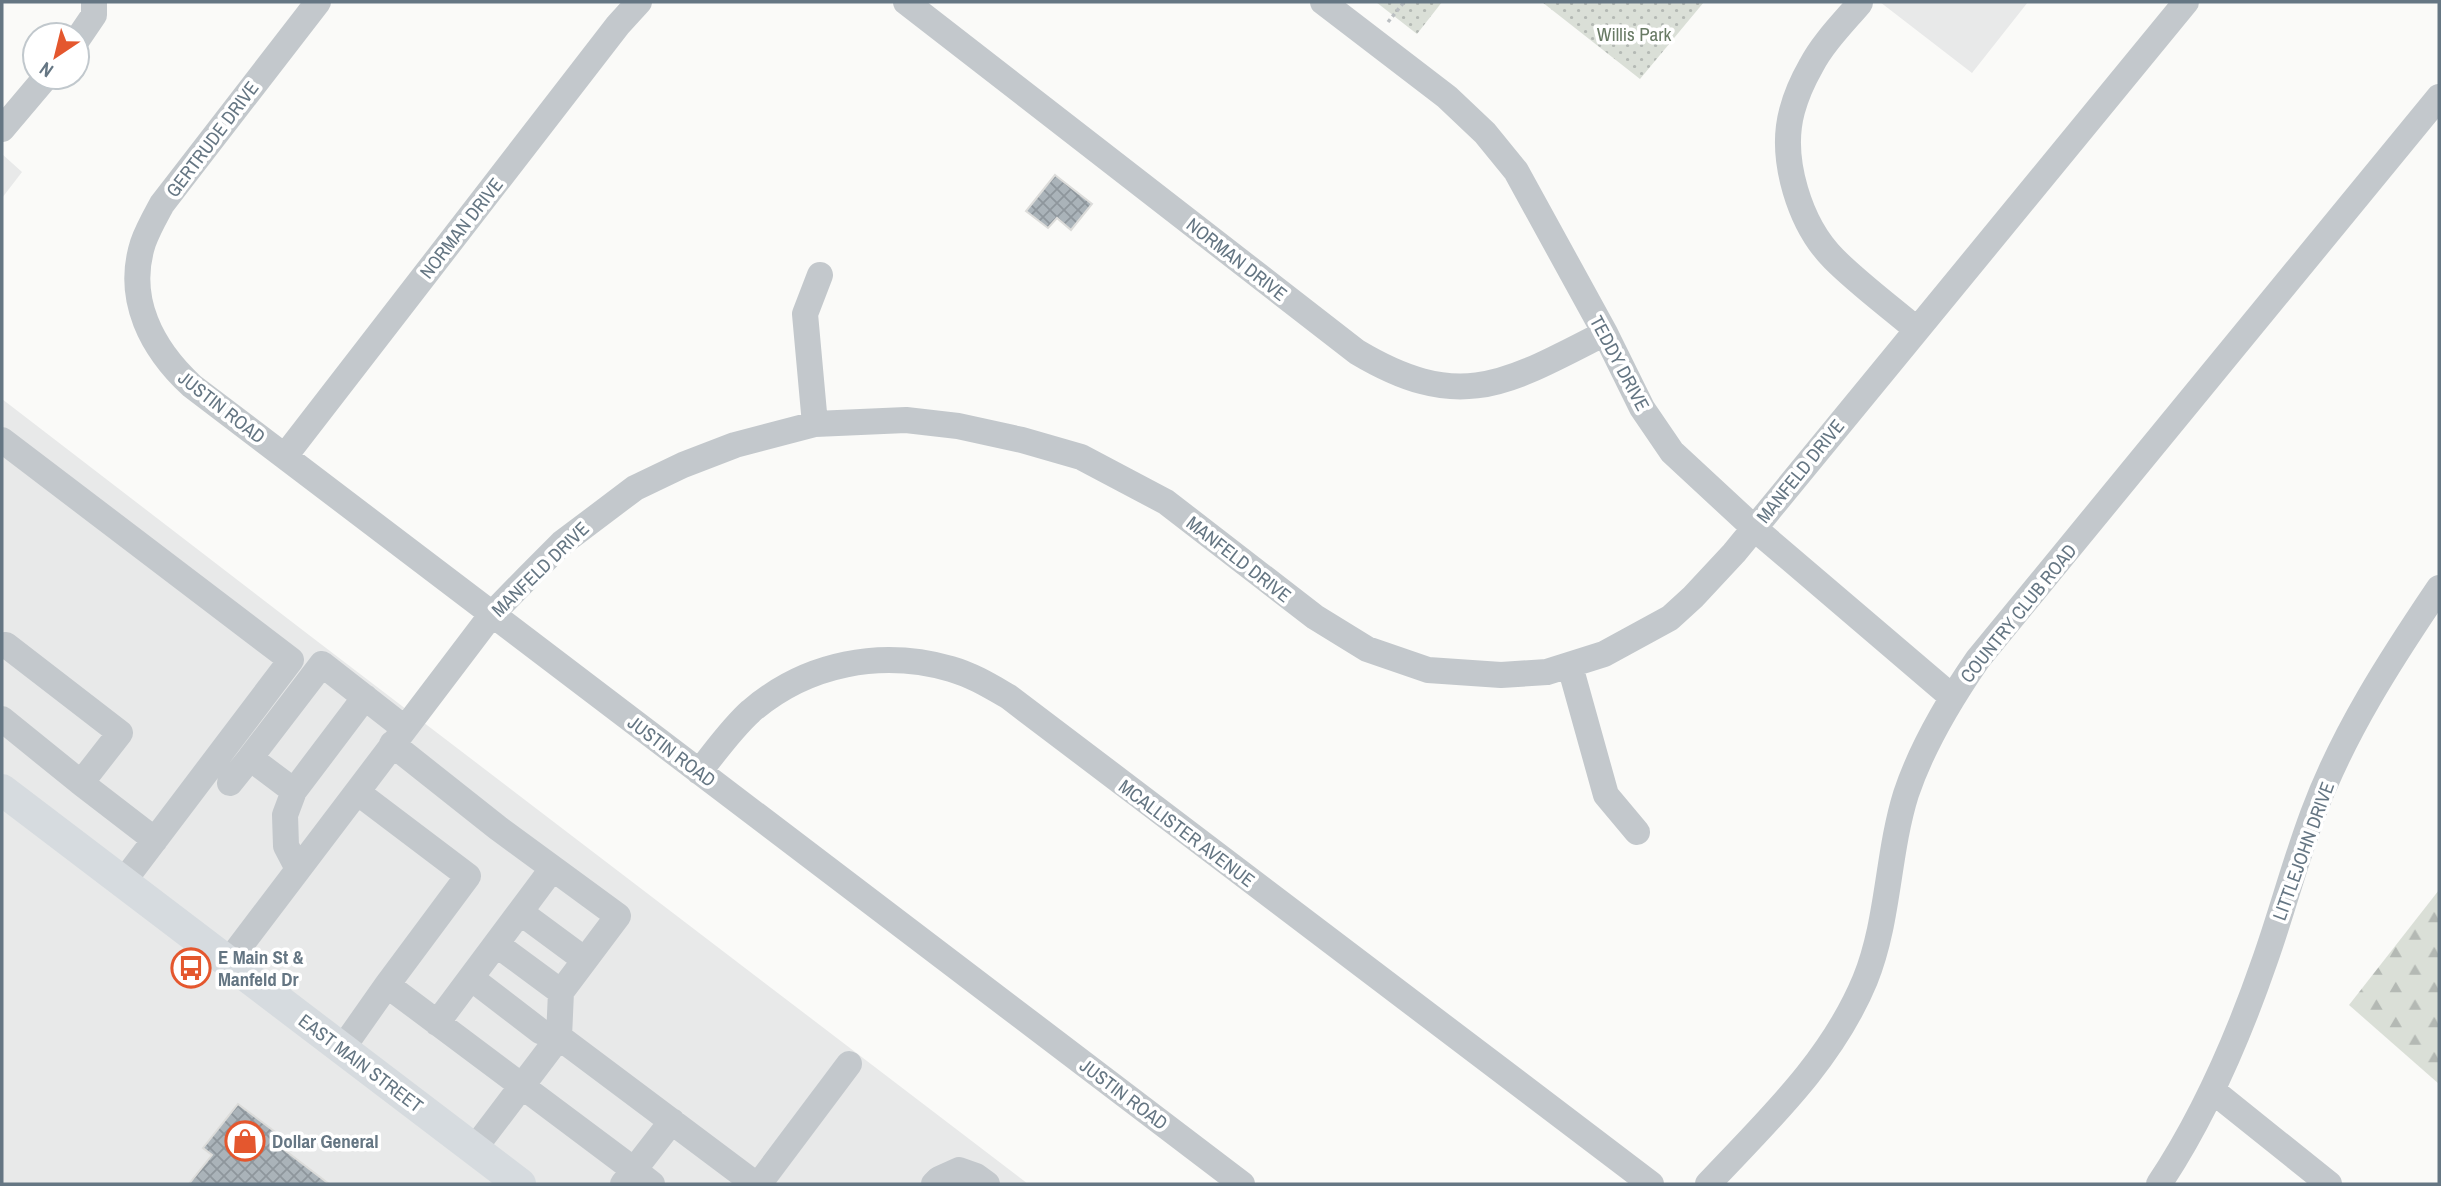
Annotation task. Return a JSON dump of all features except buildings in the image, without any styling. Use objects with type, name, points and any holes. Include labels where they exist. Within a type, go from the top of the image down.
[{"type":"main road","name":"EAST MAIN STREET","points":[[2,790],[520,1184]]},
{"type":"street","points":[[91,21],[94,15],[94,2]]},
{"type":"street","name":"GERTRUDE DRIVE","points":[[139,291],[138,272],[143,245],[162,204],[318,2]]},
{"type":"street","name":"NORMAN DRIVE","points":[[285,456],[609,36],[639,2]]},
{"type":"street","name":"NORMAN DRIVE","points":[[906,2],[1357,352],[1387,370],[1439,385],[1467,388],[1502,382],[1527,373],[1605,334]]},
{"type":"street","name":"TEDDY DRIVE","points":[[1324,2],[1447,97],[1485,133],[1516,171],[1642,408],[1672,452],[1754,528],[1952,697]]},
{"type":"street","name":"MANFELD DRIVE","points":[[228,962],[492,614],[562,543],[635,488],[683,465],[735,445],[815,424],[906,421],[958,426],[1081,457],[1166,502],[1315,617],[1367,649],[1428,670],[1500,674],[1547,672],[1604,654],[1670,618],[1693,597],[1754,528],[2186,2]]},
{"type":"street","points":[[1860,3],[1812,64],[1792,112],[1789,139],[1794,191],[1816,235],[1833,258],[1916,329]]},
{"type":"street","points":[[2,128],[34,91]]},
{"type":"street","name":"COUNTRY CLUB ROAD","points":[[1708,1184],[1803,1083],[1838,1035],[1852,1009],[1865,979],[1881,927],[1906,795],[1921,758],[1952,697],[1978,659],[2439,97]]},
{"type":"street","points":[[815,424],[805,314],[820,275]]},
{"type":"street","name":"JUSTIN ROAD","points":[[139,291],[147,328],[162,356],[192,386],[1242,1184]]},
{"type":"street","points":[[2,440],[291,660],[123,882]]},
{"type":"street","name":"LITTLEJOHN DRIVE","points":[[2159,1184],[2213,1091],[2265,961],[2313,813],[2347,738],[2388,663],[2439,588]]},
{"type":"street","points":[[3,646],[120,733],[81,783]]},
{"type":"street","name":"MCALLISTER AVENUE","points":[[699,772],[730,732],[752,711],[781,689],[813,673],[877,659],[914,661],[952,669],[979,680],[1009,697],[1651,1184]]},
{"type":"street","points":[[230,783],[322,664],[365,697],[398,736],[552,869],[618,916],[561,992],[559,1037],[474,1149]]},
{"type":"street","points":[[1570,666],[1606,795],[1637,832]]},
{"type":"street","points":[[298,869],[286,846],[285,814],[294,791],[365,697]]},
{"type":"street","points":[[2,719],[155,841]]},
{"type":"street","points":[[250,758],[294,791]]},
{"type":"street","points":[[342,1049],[468,876],[357,792]]},
{"type":"street","points":[[437,1023],[552,869]]},
{"type":"street","points":[[520,912],[584,960]]},
{"type":"street","points":[[496,944],[561,992]]},
{"type":"street","points":[[471,978],[540,1031],[559,1037],[757,1184],[849,1064]]},
{"type":"street","points":[[387,985],[521,1087],[636,1180],[672,1121]]},
{"type":"street","points":[[2213,1091],[2329,1184]]},
{"type":"street","points":[[934,1184],[959,1170],[988,1184]]},
{"type":"shaded area","points":[[1880,2],[2028,2],[1972,73]]},
{"type":"shaded area","points":[[2,154],[22,172],[2,198]]},
{"type":"shaded area","points":[[2,399],[309,635],[1028,1184],[2,1184]]},
{"type":"green space","points":[[1376,2],[1442,2],[1417,34]]},
{"type":"green space","name":"Willis Park","points":[[1542,2],[1704,2],[1640,79]]},
{"type":"green space","points":[[2439,890],[2439,1084],[2349,1005]]},
{"type":"place","name":"E Main St & Manfeld Dr","points":[[191,968]]},
{"type":"place","name":"Dollar General","points":[[245,1141]]}]
